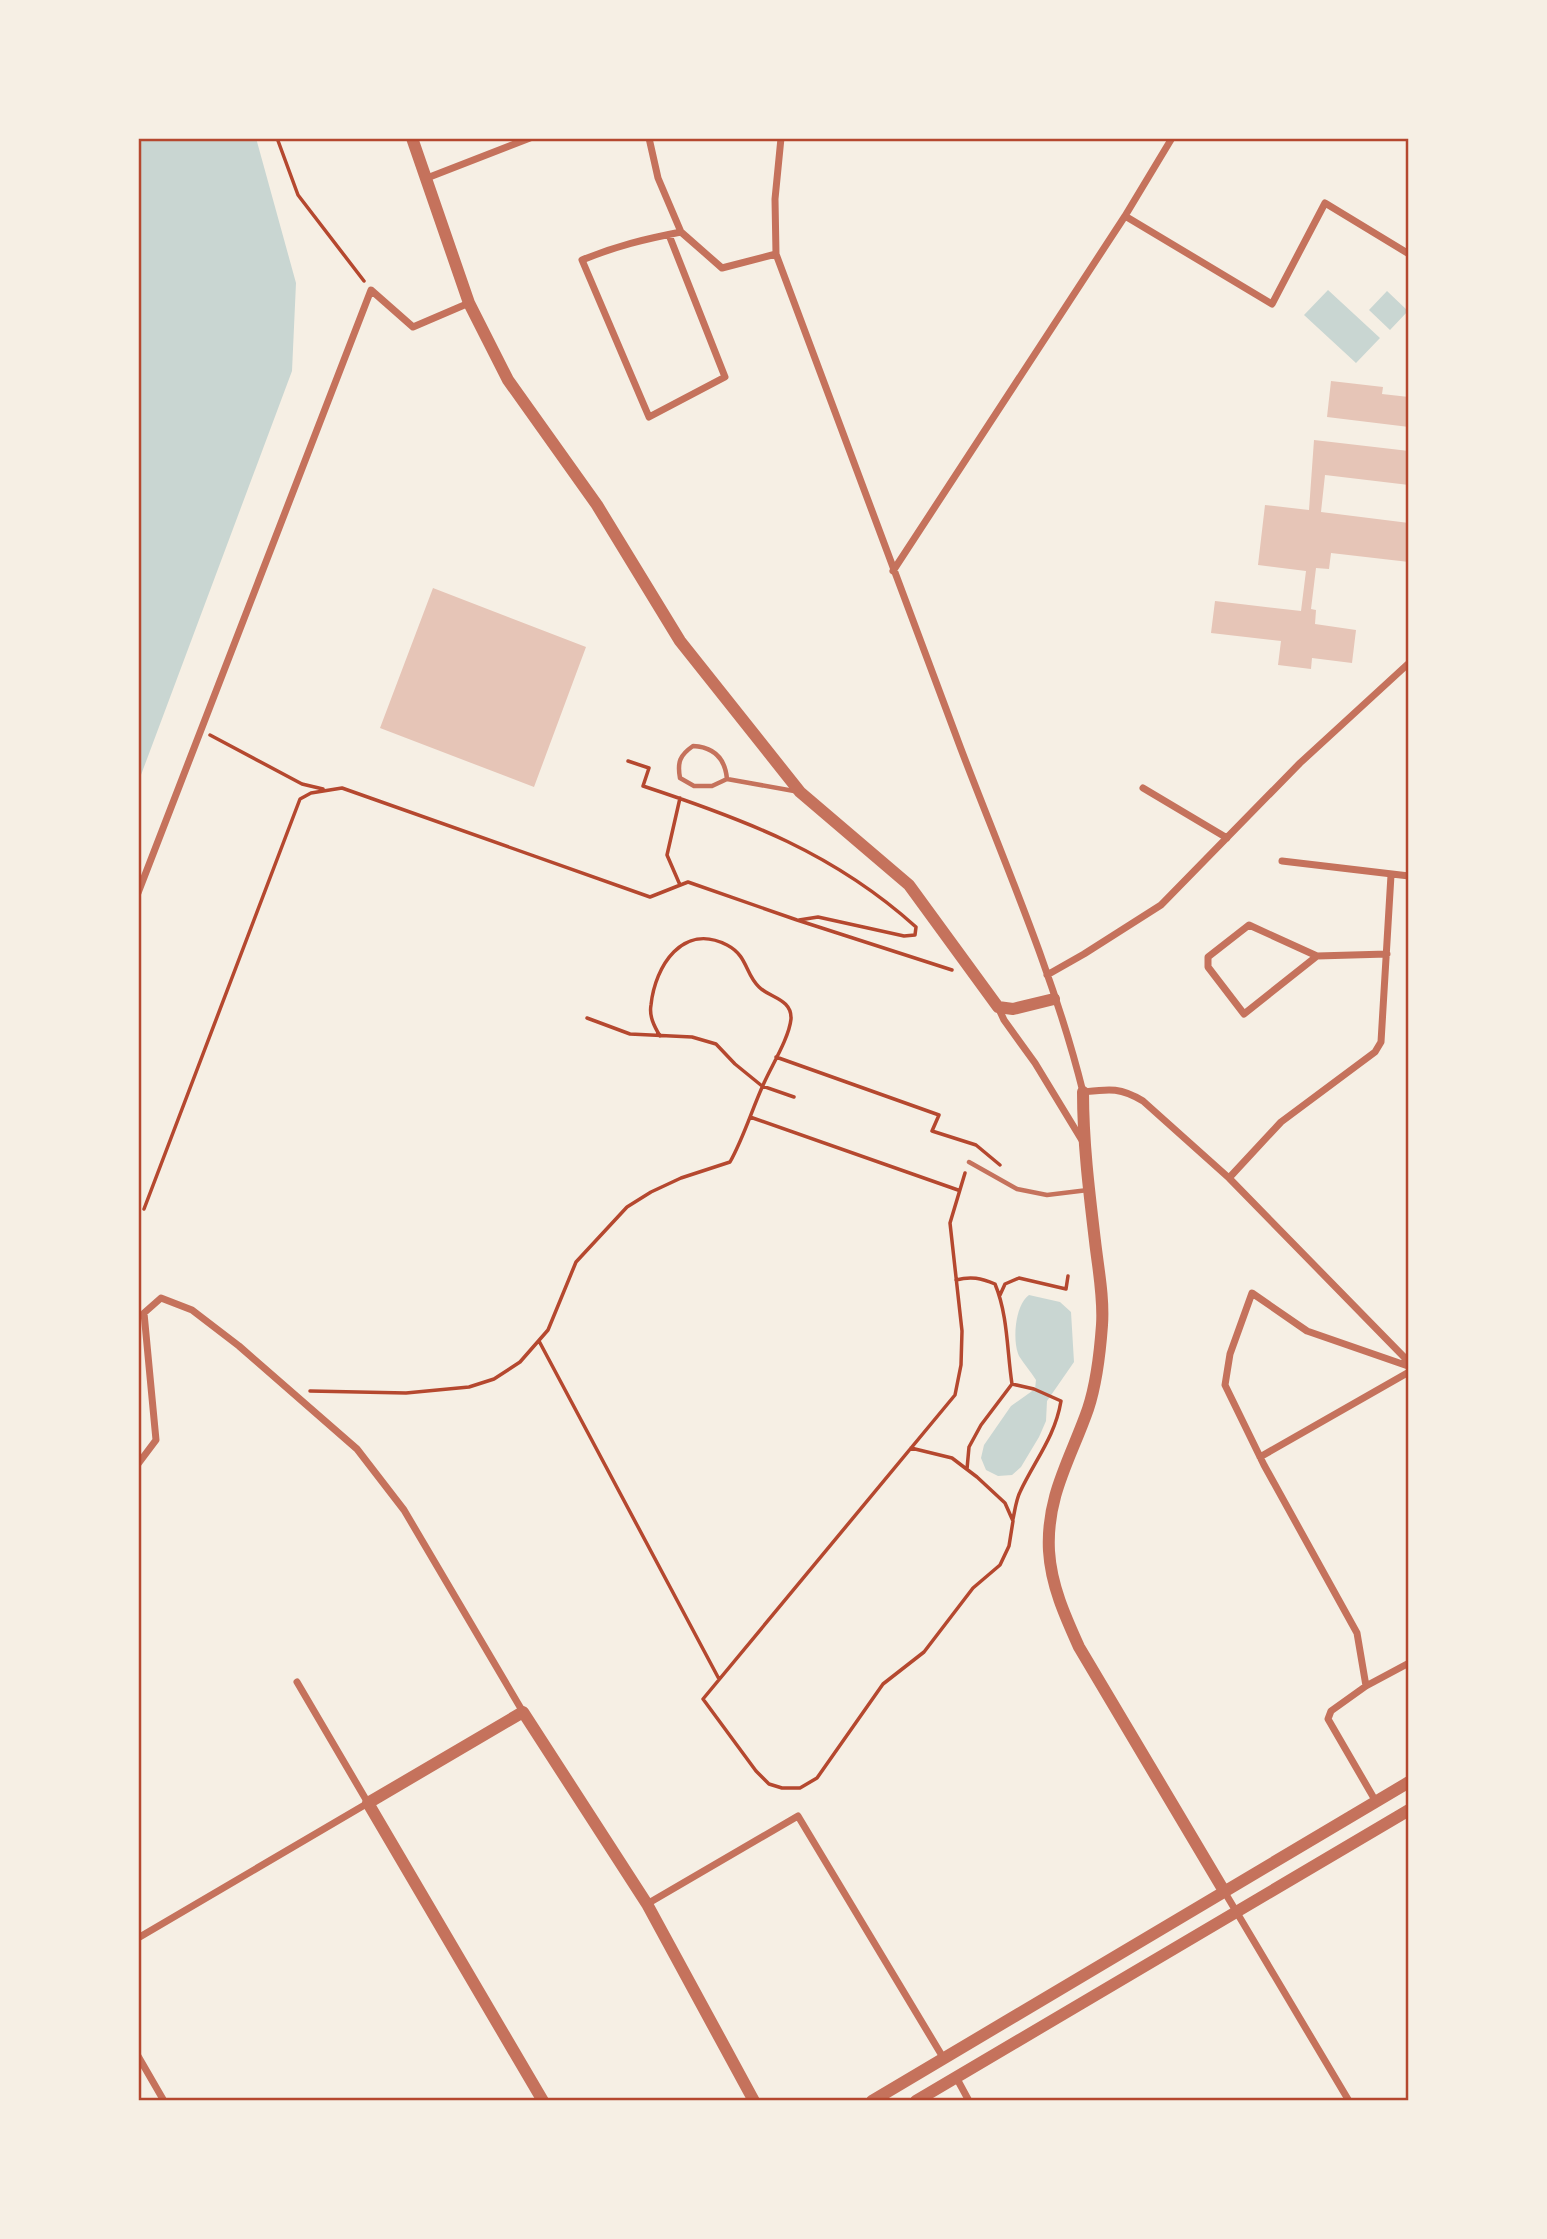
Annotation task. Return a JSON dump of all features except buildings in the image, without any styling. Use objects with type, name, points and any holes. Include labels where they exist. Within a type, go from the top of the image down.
[{"type":"street","points":[[412,138],[468,303],[508,380],[597,505],[680,641],[800,792],[909,885],[998,1007],[1083,1143]]},
{"type":"street","points":[[427,178],[530,138]]},
{"type":"street","points":[[649,138],[658,178],[681,232],[722,268],[776,254]]},
{"type":"street","points":[[781,138],[775,199],[776,254],[892,571],[1047,975],[1073,1051],[1083,1092],[1083,1143],[1103,1322],[1097,1370],[1088,1409],[1066,1462],[1053,1504],[1049,1538],[1053,1576],[1063,1611],[1079,1647],[1349,2101]]},
{"type":"street","points":[[892,571],[1125,216],[1172,138]]},
{"type":"street","points":[[1125,216],[1272,304],[1325,203],[1409,254]]},
{"type":"street","points":[[669,234],[725,377],[649,417],[582,260],[618,245],[669,234],[681,232]]},
{"type":"street","points":[[138,893],[371,290],[413,327],[468,303]]},
{"type":"street","points":[[1047,975],[1161,905],[1300,763],[1409,663]]},
{"type":"street","points":[[1143,788],[1227,838]]},
{"type":"street","points":[[1282,861],[1409,876]]},
{"type":"street","points":[[1229,1178],[1281,1122],[1375,1052],[1381,1042],[1391,875]]},
{"type":"street","points":[[1317,956],[1244,1014],[1208,967],[1208,957],[1249,925],[1317,956],[1387,954]]},
{"type":"street","points":[[998,1007],[1013,1009],[1054,999]]},
{"type":"street","points":[[1083,1092],[1113,1089],[1128,1092],[1143,1101],[1229,1178],[1407,1355],[1409,1366],[1307,1331],[1252,1293],[1230,1354],[1225,1385],[1260,1457],[1357,1633],[1366,1686]]},
{"type":"street","points":[[138,1464],[156,1440],[144,1313],[161,1298],[192,1310],[357,1449],[404,1510],[523,1712],[647,1904],[754,2101]]},
{"type":"street","points":[[1260,1457],[1409,1372]]},
{"type":"street","points":[[1376,1800],[1328,1719],[1331,1711],[1366,1686],[1409,1663]]},
{"type":"street","points":[[297,1682],[544,2101]]},
{"type":"street","points":[[138,1938],[523,1712]]},
{"type":"street","points":[[872,2101],[1409,1782]]},
{"type":"street","points":[[916,2101],[1409,1810]]},
{"type":"street","points":[[647,1904],[798,1816],[944,2059]]},
{"type":"street","points":[[138,2056],[164,2101]]},
{"type":"street","points":[[956,2077],[970,2101]]},
{"type":"lane","points":[[727,779],[724,765],[717,754],[706,747],[693,746],[682,754],[678,765],[680,778],[694,786],[712,786],[727,779],[800,792]]},
{"type":"lane","points":[[969,1162],[1017,1189],[1047,1195],[1088,1190]]},
{"type":"path","points":[[277,138],[298,195],[371,290]]},
{"type":"path","points":[[201,730],[302,784],[325,789]]},
{"type":"path","points":[[628,761],[649,768],[643,786],[754,825],[814,854],[884,898],[916,927],[915,935],[904,936],[818,917],[797,920]]},
{"type":"path","points":[[144,1209],[300,799],[310,793],[342,788],[650,897],[688,882],[952,970]]},
{"type":"path","points":[[680,798],[667,855],[680,885]]},
{"type":"path","points":[[290,1391],[406,1393],[468,1387],[494,1379],[520,1363],[548,1330],[576,1262],[627,1206],[681,1178],[730,1162],[788,1029],[791,1016],[786,1003],[760,989],[739,954],[727,945],[707,938],[694,939],[669,955],[650,1006],[653,1023],[660,1036]]},
{"type":"path","points":[[587,1018],[630,1034],[692,1037],[716,1044],[762,1086],[794,1097]]},
{"type":"path","points":[[776,1057],[939,1115],[932,1131],[976,1145],[1000,1165]]},
{"type":"path","points":[[750,1117],[958,1190]]},
{"type":"path","points":[[976,1145],[958,1190],[950,1223],[962,1331],[961,1365],[955,1395],[703,1699],[768,1784],[782,1788],[800,1788],[817,1778],[883,1684],[924,1652],[973,1588],[1000,1566],[1009,1546],[1018,1494],[1048,1444],[1059,1415],[1061,1401],[1034,1389],[1012,1384]]},
{"type":"path","points":[[1000,1296],[1005,1284],[1019,1278],[1066,1289],[1068,1276]]},
{"type":"path","points":[[956,1280],[967,1277],[981,1278],[995,1284],[1000,1296],[1012,1384],[981,1425],[969,1447],[967,1469]]},
{"type":"path","points":[[539,1341],[720,1679]]},
{"type":"path","points":[[911,1448],[952,1458],[1005,1503],[1013,1521]]},
{"type":"shaded area","points":[[138,138],[256,138],[296,283],[292,371],[138,783]]},
{"type":"shaded area","points":[[1328,290],[1380,338],[1356,363],[1304,315]]},
{"type":"shaded area","points":[[1387,291],[1408,311],[1390,330],[1369,310]]},
{"type":"shaded area","points":[[1029,1295],[1060,1302],[1071,1312],[1074,1362],[1047,1401],[1046,1421],[1021,1467],[1012,1475],[998,1476],[986,1470],[981,1458],[984,1445],[1011,1406],[1035,1389],[1036,1380],[1019,1356],[1016,1342],[1018,1315]]}]
